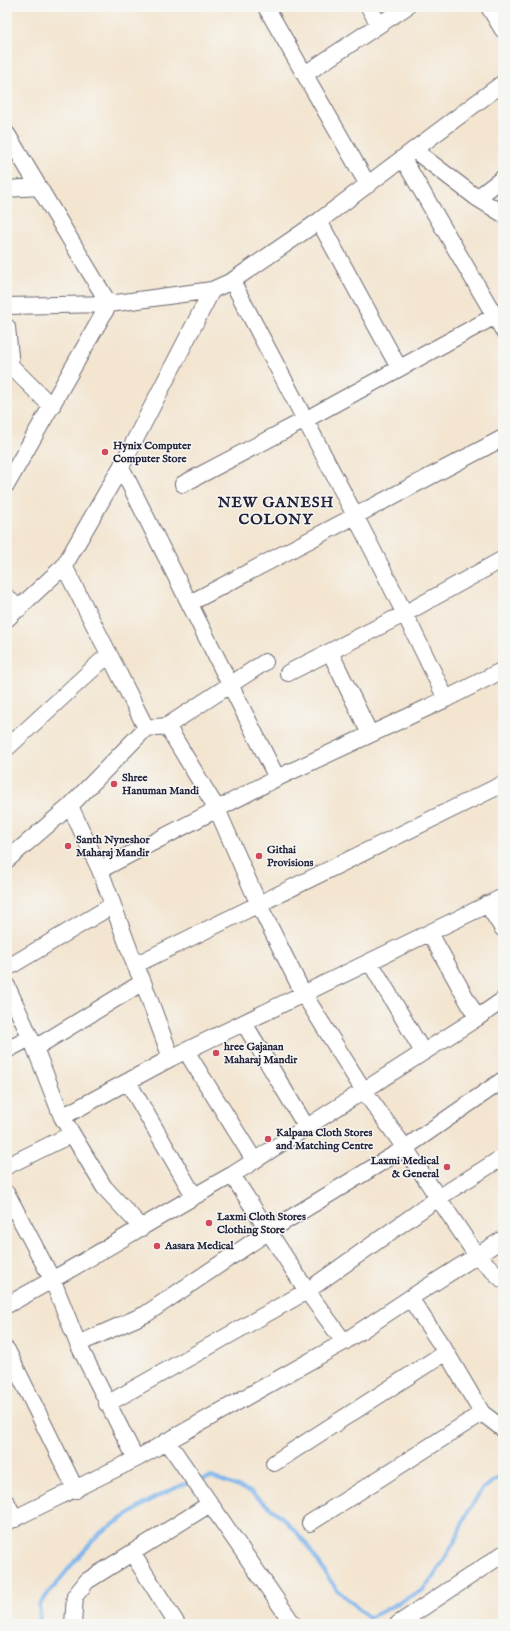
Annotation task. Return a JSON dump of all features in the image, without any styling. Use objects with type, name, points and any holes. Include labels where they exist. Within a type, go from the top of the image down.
[{"type":"street","points":[[266,7],[368,185]]},
{"type":"street","points":[[369,7],[379,25]]},
{"type":"street","points":[[305,74],[406,7]]},
{"type":"street","points":[[488,7],[503,30]]},
{"type":"street","points":[[7,306],[108,304],[212,290],[232,281],[319,221],[503,83]]},
{"type":"street","points":[[7,134],[108,304]]},
{"type":"street","points":[[409,154],[503,214]]},
{"type":"street","points":[[183,484],[305,420],[399,368],[499,323],[409,154]]},
{"type":"street","points":[[477,198],[503,178]]},
{"type":"street","points":[[7,189],[39,188]]},
{"type":"street","points":[[319,221],[399,368]]},
{"type":"street","points":[[232,281],[406,613],[446,699]]},
{"type":"street","points":[[7,597],[13,614],[64,566],[121,467],[212,290]]},
{"type":"street","points":[[7,483],[52,407],[108,304]]},
{"type":"street","points":[[7,327],[11,366],[52,407]]},
{"type":"street","points":[[190,603],[503,438]]},
{"type":"street","points":[[121,467],[277,778]]},
{"type":"street","points":[[288,673],[406,613],[503,559]]},
{"type":"street","points":[[64,566],[110,654],[146,728]]},
{"type":"street","points":[[330,652],[370,734]]},
{"type":"street","points":[[7,748],[110,654]]},
{"type":"street","points":[[7,860],[70,806],[146,728],[167,726],[265,662]]},
{"type":"street","points":[[100,870],[277,778],[446,699],[503,670]]},
{"type":"street","points":[[167,726],[217,809],[259,905],[303,993],[364,1091],[405,1148],[477,1256],[503,1280]]},
{"type":"street","points":[[135,965],[503,784]]},
{"type":"street","points":[[70,806],[100,870],[171,1058]]},
{"type":"street","points":[[62,1117],[171,1058],[503,897]]},
{"type":"street","points":[[487,904],[503,929]]},
{"type":"street","points":[[7,968],[113,905]]},
{"type":"street","points":[[430,933],[477,1018]]},
{"type":"street","points":[[370,962],[423,1052]]},
{"type":"street","points":[[7,1050],[32,1043],[143,982]]},
{"type":"street","points":[[7,986],[62,1117],[104,1187],[142,1228]]},
{"type":"street","points":[[7,1305],[53,1281],[194,1196],[232,1175],[423,1052],[502,1004]]},
{"type":"street","points":[[244,1023],[307,1128]]},
{"type":"street","points":[[186,1051],[254,1160]]},
{"type":"street","points":[[78,1344],[146,1314],[269,1231],[405,1148],[503,1080]]},
{"type":"street","points":[[128,1082],[194,1196]]},
{"type":"street","points":[[7,1166],[72,1134]]},
{"type":"street","points":[[108,1404],[307,1291],[438,1198],[503,1157]]},
{"type":"street","points":[[232,1175],[307,1291],[344,1342]]},
{"type":"street","points":[[7,1194],[53,1281],[78,1344],[136,1459]]},
{"type":"street","points":[[7,1504],[11,1520],[76,1490],[136,1459],[344,1342],[503,1239]]},
{"type":"street","points":[[410,1298],[446,1352],[482,1413],[503,1429]]},
{"type":"street","points":[[7,1350],[76,1490]]},
{"type":"street","points":[[274,1462],[446,1352]]},
{"type":"street","points":[[310,1523],[482,1413]]},
{"type":"street","points":[[167,1441],[293,1624]]},
{"type":"street","points":[[73,1623],[76,1596],[87,1581],[210,1504]]},
{"type":"street","points":[[132,1553],[177,1624]]},
{"type":"street","points":[[398,1624],[503,1554]]},
{"type":"waterway","points":[[199,1480],[212,1477],[249,1491],[283,1518],[305,1542],[336,1589],[369,1618],[423,1590],[436,1573],[455,1541],[465,1517],[482,1489],[503,1475]]},
{"type":"waterway","points":[[40,1624],[39,1605],[100,1533],[154,1498],[191,1482]]},
{"type":"place","name":"Hynix Computer Computer Store","points":[[105,452]]},
{"type":"place","name":"Shree Hanuman Mandi","points":[[114,784]]},
{"type":"place","name":"Santh Nyneshor Maharaj Mandir","points":[[68,846]]},
{"type":"place","name":"Githai Provisions","points":[[259,856]]},
{"type":"place","name":"hree Gajanan Maharaj Mandir","points":[[216,1053]]},
{"type":"place","name":"Kalpana Cloth Stores and Matching Centre","points":[[268,1139]]},
{"type":"place","name":"Laxmi Medical & General","points":[[447,1167]]},
{"type":"place","name":"Laxmi Cloth Stores Clothing Store","points":[[209,1223]]},
{"type":"place","name":"Aasara Medical","points":[[157,1246]]},
{"type":"district","name":"NEW GANESH COLONY","points":[[276,510]]}]
